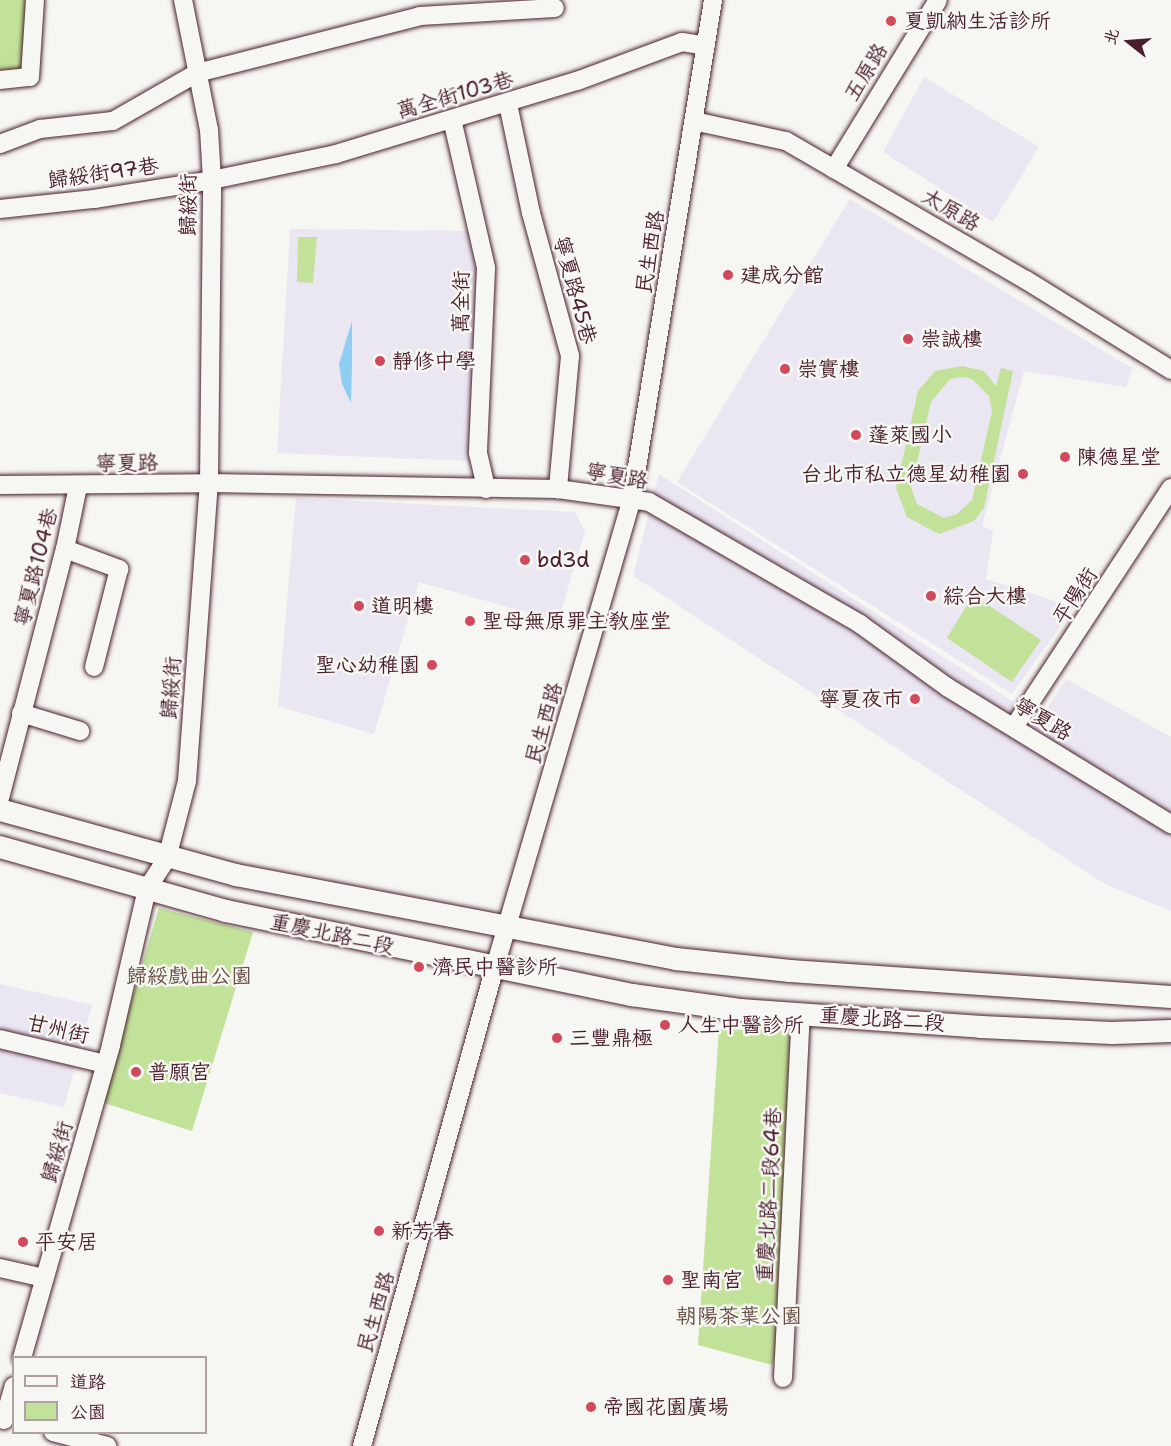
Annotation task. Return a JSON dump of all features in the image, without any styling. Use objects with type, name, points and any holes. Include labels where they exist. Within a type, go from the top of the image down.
[{"type":"main road","name":"重慶北路二段","points":[[0,810],[167,858],[236,875],[699,963],[1171,997]]},
{"type":"main road","name":"重慶北路二段","points":[[0,847],[147,889],[311,930],[632,995],[801,1013],[1077,1032],[1171,1031]]},
{"type":"street","points":[[0,80],[30,77],[35,0]]},
{"type":"street","name":"歸綏街","points":[[23,1356],[105,1064],[147,889],[167,858],[187,781],[209,483],[212,180],[209,130],[183,0]]},
{"type":"street","name":"民生西路","points":[[362,1446],[495,966],[633,498],[713,0]]},
{"type":"street","name":"五原路","points":[[834,169],[938,0]]},
{"type":"street","points":[[0,144],[40,129],[113,121],[197,73],[418,8],[555,8]]},
{"type":"street","name":"萬全街103巷","points":[[212,180],[336,154],[508,104],[682,42],[706,46]]},
{"type":"street","name":"寧夏路45巷","points":[[508,104],[531,213],[570,356],[558,489]]},
{"type":"street","name":"萬全街","points":[[452,119],[486,268],[478,453],[486,489]]},
{"type":"street","name":"太原路","points":[[694,122],[786,141],[1026,280],[1171,370]]},
{"type":"street","name":"歸綏街97巷","points":[[0,209],[94,199],[212,180]]},
{"type":"street","name":"寧夏路","points":[[0,484],[78,486],[209,483],[558,489],[649,502],[860,624],[947,687],[1171,824]]},
{"type":"street","name":"寧夏路104巷","points":[[0,798],[65,549],[78,486]]},
{"type":"street","name":"平陽街","points":[[1014,727],[1171,488]]},
{"type":"street","points":[[65,549],[119,569],[94,667]]},
{"type":"street","points":[[21,713],[80,731]]},
{"type":"street","name":"重慶北路二段64巷","points":[[783,1378],[801,1013]]},
{"type":"street","name":"甘州街","points":[[0,1039],[105,1064]]},
{"type":"street","points":[[0,1268],[44,1278]]},
{"type":"street","points":[[6,1421],[12,1395]]},
{"type":"street","points":[[61,1434],[108,1446]]},
{"type":"shaded area","points":[[924,77],[1039,147],[993,222],[883,152]]},
{"type":"shaded area","name":"蓬萊國小","points":[[850,199],[1132,368],[1126,387],[1024,371],[982,526],[993,531],[986,579],[1074,607],[1012,694],[677,482]]},
{"type":"shaded area","name":"靜修中學","points":[[290,229],[473,231],[484,269],[470,461],[277,453]]},
{"type":"shaded area","name":"寧夏夜市","points":[[659,474],[1040,719],[1066,679],[1171,737],[1171,911],[1105,884],[633,576]]},
{"type":"shaded area","points":[[296,498],[575,512],[585,531],[558,621],[419,582],[374,734],[278,706]]},
{"type":"shaded area","points":[[0,984],[92,1005],[64,1107],[0,1093]]},
{"type":"green space","points":[[0,0],[28,0],[25,70],[0,72]]},
{"type":"green space","points":[[298,237],[317,237],[313,283],[297,282]]},
{"type":"green space","points":[[962,366],[984,371],[996,386],[1001,368],[1013,371],[984,508],[974,521],[939,534],[907,517],[896,488],[918,391],[935,371]],"holes":[[[963,377],[972,379],[989,396],[992,411],[972,500],[957,514],[944,518],[917,504],[911,488],[931,402],[950,379]]]},
{"type":"green space","points":[[973,595],[1041,640],[1012,682],[947,638]]},
{"type":"green space","name":"歸綏戲曲公園","points":[[159,908],[253,932],[192,1131],[101,1102]]},
{"type":"green space","name":"朝陽茶葉公園","points":[[719,1029],[794,1031],[777,1348],[772,1365],[698,1345]]},
{"type":"water","points":[[352,321],[351,403],[342,384],[339,364]]},
{"type":"place","name":"夏凱納生活診所","points":[[891,21]]},
{"type":"place","name":"建成分館","points":[[728,275]]},
{"type":"place","name":"崇誠樓","points":[[908,339]]},
{"type":"place","name":"靜修中學","points":[[380,361]]},
{"type":"place","name":"崇實樓","points":[[785,369]]},
{"type":"place","name":"蓬萊國小","points":[[856,435]]},
{"type":"place","name":"陳德星堂","points":[[1065,457]]},
{"type":"place","name":"台北市私立德星幼稚園","points":[[1023,474]]},
{"type":"place","name":"bd3d","points":[[525,560]]},
{"type":"place","name":"綜合大樓","points":[[931,596]]},
{"type":"place","name":"道明樓","points":[[359,606]]},
{"type":"place","name":"聖母無原罪主教座堂","points":[[470,621]]},
{"type":"place","name":"聖心幼稚園","points":[[432,665]]},
{"type":"place","name":"寧夏夜市","points":[[915,699]]},
{"type":"place","name":"濟民中醫診所","points":[[419,967]]},
{"type":"place","name":"人生中醫診所","points":[[665,1025]]},
{"type":"place","name":"三豐鼎極","points":[[557,1038]]},
{"type":"place","name":"普願宮","points":[[136,1072]]},
{"type":"place","name":"新芳春","points":[[379,1231]]},
{"type":"place","name":"平安居","points":[[23,1242]]},
{"type":"place","name":"聖南宮","points":[[668,1280]]},
{"type":"place","name":"帝國花園廣場","points":[[591,1407]]}]
